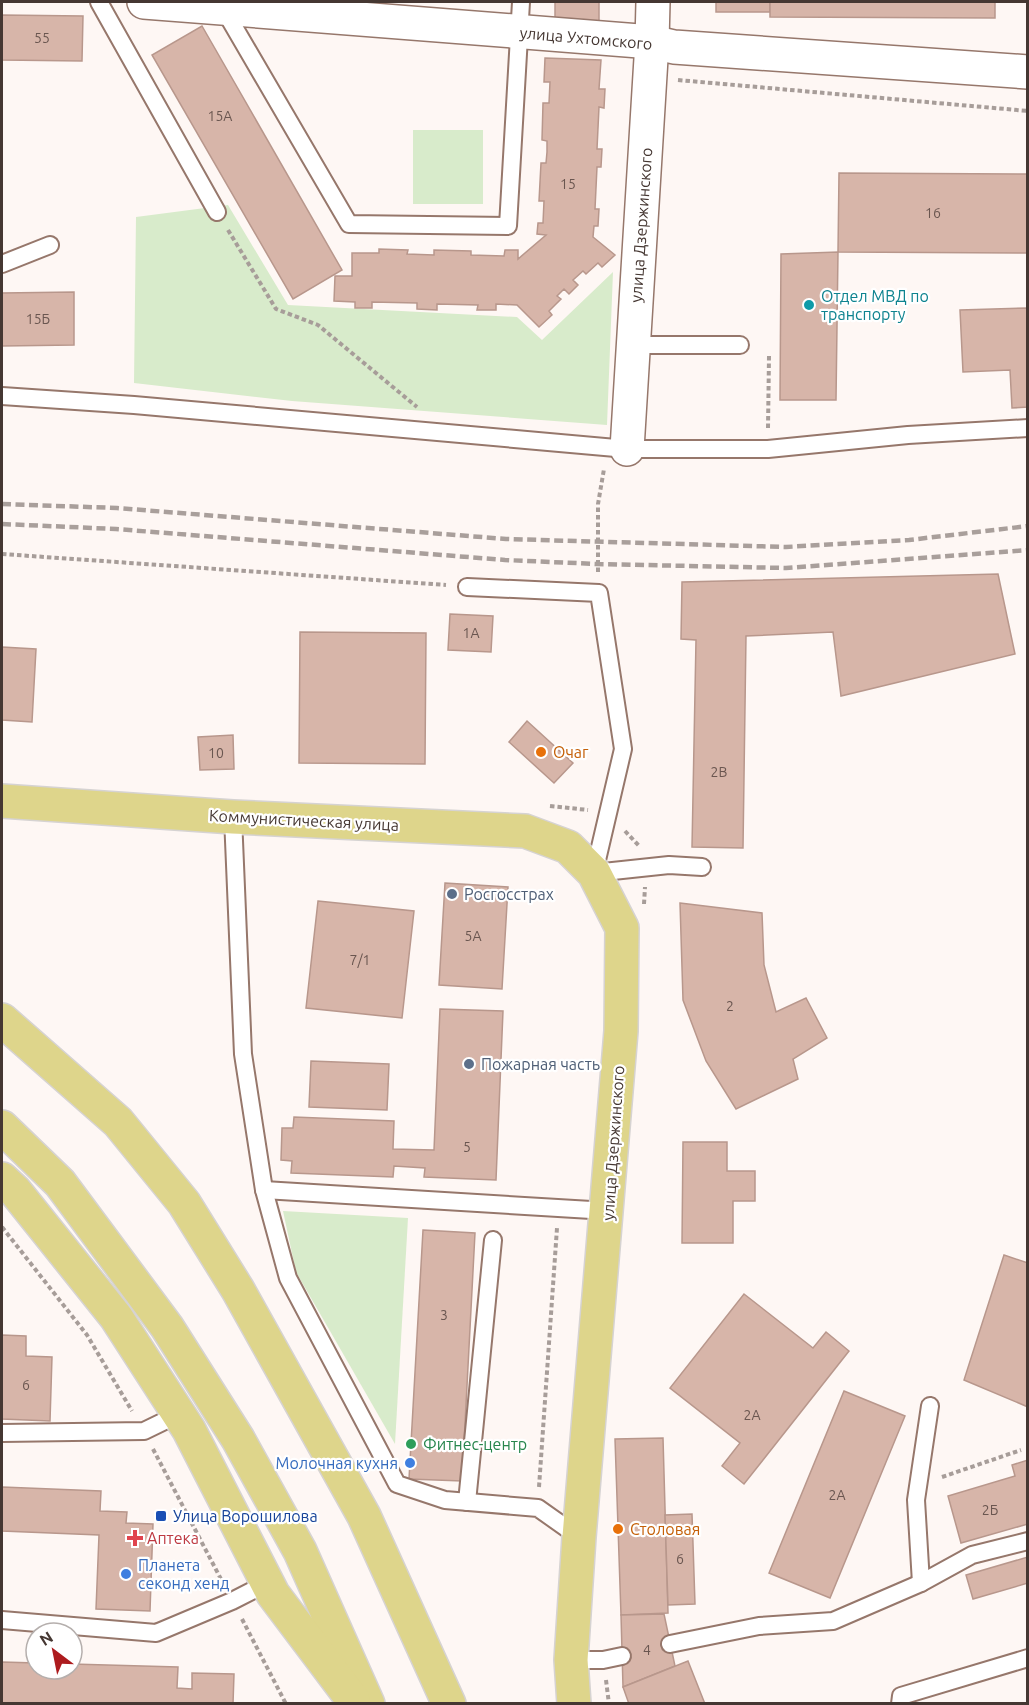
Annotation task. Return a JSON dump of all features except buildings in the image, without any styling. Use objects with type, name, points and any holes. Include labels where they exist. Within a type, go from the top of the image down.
[{"type":"main road","name":"Коммунистическая улица","points":[[2,801],[233,817],[525,831],[568,847],[594,873]]},
{"type":"main road","name":"улица Дзержинского","points":[[574,1704],[571,1660],[579,1538],[608,1211],[621,1031],[622,928],[594,873]]},
{"type":"main road","points":[[2,1020],[118,1122],[184,1203],[238,1290],[364,1516],[449,1704]]},
{"type":"main road","points":[[2,1127],[60,1184],[167,1327],[238,1439],[300,1551],[368,1704]]},
{"type":"main road","points":[[2,1179],[15,1191],[116,1317],[189,1430],[279,1604],[355,1704]]},
{"type":"street","name":"улица Ухтомского","points":[[156,2],[223,8],[521,17],[674,47],[1028,72]]},
{"type":"street","name":"улица Дзержинского","points":[[627,449],[653,2]]},
{"type":"lane","points":[[99,2],[217,212]]},
{"type":"lane","points":[[223,8],[349,224],[508,226],[521,17]]},
{"type":"lane","points":[[2,264],[50,245]]},
{"type":"lane","points":[[633,345],[740,345]]},
{"type":"lane","points":[[2,396],[134,405],[627,449],[768,449],[908,435],[1028,428]]},
{"type":"lane","points":[[468,587],[599,593],[623,749],[594,873],[669,865],[702,867]]},
{"type":"lane","points":[[233,817],[243,1054],[264,1190],[288,1278],[397,1484],[445,1500],[537,1508],[579,1538]]},
{"type":"lane","points":[[264,1190],[608,1211]]},
{"type":"lane","points":[[467,1502],[493,1240]]},
{"type":"lane","points":[[921,1583],[916,1500],[930,1407]]},
{"type":"lane","points":[[2,1433],[144,1431],[179,1414]]},
{"type":"lane","points":[[670,1644],[759,1626],[833,1621],[921,1583],[972,1555],[1028,1541]]},
{"type":"lane","points":[[2,1620],[156,1633],[232,1601],[267,1583]]},
{"type":"lane","points":[[571,1660],[603,1660],[622,1656]]},
{"type":"lane","points":[[900,1704],[901,1696],[1028,1658]]},
{"type":"path","points":[[671,80],[1028,111]]},
{"type":"path","points":[[217,212],[276,309],[318,325],[448,434]]},
{"type":"path","points":[[768,449],[769,356]]},
{"type":"path","points":[[2,554],[468,587]]},
{"type":"path","points":[[537,1508],[559,1208]]},
{"type":"path","points":[[2,1227],[87,1335],[144,1431],[285,1704]]},
{"type":"path","points":[[918,1483],[1021,1450]]},
{"type":"green space","points":[[413,130],[483,130],[483,204],[413,204]]},
{"type":"green space","points":[[228,205],[288,305],[517,317],[542,340],[613,272],[607,425],[292,401],[134,383],[136,217]]},
{"type":"green space","points":[[283,1211],[408,1218],[395,1444],[296,1272]]},
{"type":"railway","points":[[2,504],[117,508],[506,539],[786,547],[909,540],[1028,526]]},
{"type":"railway","points":[[2,524],[116,529],[505,560],[597,564],[786,568],[1028,550]]},
{"type":"place","name":"Отдел МВД по транспорту","points":[[809,305]]},
{"type":"place","name":"Очаг","points":[[541,752]]},
{"type":"place","name":"Росгосстрах","points":[[452,894]]},
{"type":"place","name":"Пожарная часть","points":[[469,1064]]},
{"type":"place","name":"Фитнес-центр","points":[[411,1444]]},
{"type":"place","name":"Молочная кухня","points":[[410,1463]]},
{"type":"place","name":"Улица Ворошилова","points":[[161,1516]]},
{"type":"place","name":"Столовая","points":[[618,1529]]},
{"type":"place","name":"Аптека","points":[[135,1538]]},
{"type":"place","name":"Планета секонд хенд","points":[[126,1574]]}]
